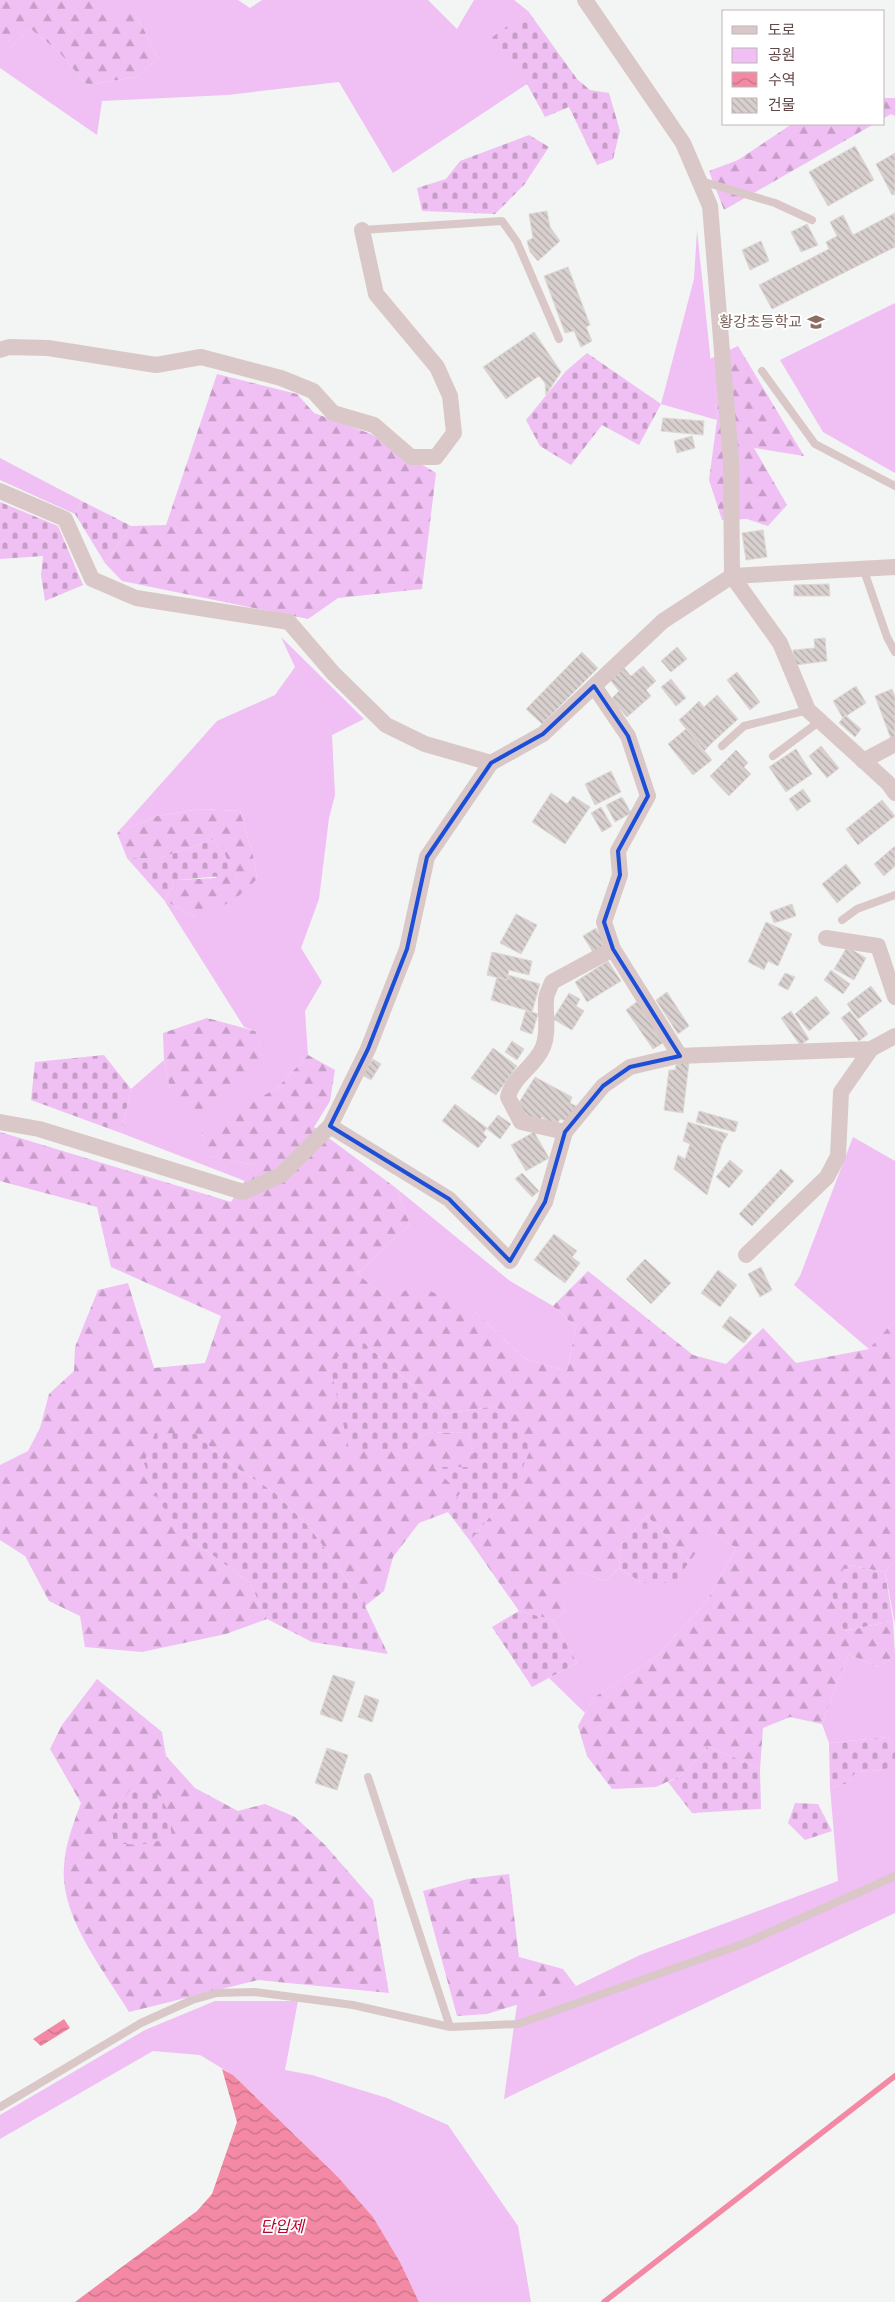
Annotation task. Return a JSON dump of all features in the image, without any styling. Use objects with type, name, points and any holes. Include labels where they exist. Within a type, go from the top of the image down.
[{"type":"street","points":[[585,0],[683,144],[710,206],[731,460],[732,576],[780,642],[814,715],[895,792]]},
{"type":"street","points":[[0,350],[9,347],[48,348],[156,365],[201,357],[281,378],[313,391],[333,413],[374,425],[411,457],[436,457],[454,433],[450,396],[437,368],[376,294],[362,230]]},
{"type":"street","points":[[0,491],[65,519],[92,579],[136,598],[289,622],[333,673],[386,725],[425,744],[491,762]]},
{"type":"street","points":[[0,1122],[39,1129],[243,1192],[281,1175],[330,1126],[368,1049],[407,949],[427,857],[491,762],[543,734],[663,621],[732,576],[895,567]]},
{"type":"street","points":[[594,686],[628,736],[648,796],[618,851],[620,875],[604,922],[613,949],[680,1056]]},
{"type":"street","points":[[863,761],[895,744]]},
{"type":"street","points":[[826,938],[878,946],[895,998]]},
{"type":"street","points":[[565,1132],[521,1122],[508,1098],[511,1086],[526,1072],[543,1047],[547,1027],[546,998],[552,982],[613,949]]},
{"type":"street","points":[[330,1126],[449,1200],[510,1261],[544,1202],[565,1132],[603,1086],[630,1067],[680,1056],[871,1049],[895,1036]]},
{"type":"street","points":[[746,1256],[827,1177],[838,1156],[841,1092],[871,1049]]},
{"type":"lane","points":[[699,181],[775,203],[812,220]]},
{"type":"lane","points":[[362,230],[502,221],[517,242],[559,340]]},
{"type":"lane","points":[[762,371],[815,444],[895,486]]},
{"type":"lane","points":[[863,568],[887,636],[895,652]]},
{"type":"lane","points":[[722,746],[744,726],[814,715]]},
{"type":"lane","points":[[773,756],[814,715]]},
{"type":"lane","points":[[842,920],[857,909],[895,895]]},
{"type":"lane","points":[[368,1777],[450,2027]]},
{"type":"lane","points":[[0,2107],[141,2023],[192,2000],[217,1993],[255,1992],[353,2005],[450,2027],[518,2024],[748,1942],[895,1876]]},
{"type":"highlighted area","points":[[594,686],[628,736],[648,796],[618,851],[620,875],[604,922],[613,949],[680,1056],[630,1067],[603,1086],[565,1132],[545,1202],[510,1261],[449,1199],[330,1126],[368,1049],[407,949],[427,857],[491,763],[543,734]]},
{"type":"green space","points":[[0,0],[97,0],[104,14],[136,14],[158,58],[136,77],[87,85],[59,52],[31,29],[4,53],[0,53]]},
{"type":"green space","points":[[97,0],[238,0],[250,8],[262,0],[428,0],[457,29],[474,0],[514,0],[528,11],[488,41],[527,84],[393,173],[339,82],[227,95],[102,101],[97,135],[0,68],[0,53],[4,53],[31,29],[59,52],[87,85],[136,77],[158,58],[136,14],[103,14]]},
{"type":"green space","points":[[528,11],[577,79],[590,90],[609,93],[620,131],[613,159],[597,165],[569,107],[545,117],[527,84],[487,41]]},
{"type":"green space","points":[[885,98],[895,98],[895,116],[891,114],[885,117]]},
{"type":"green space","points":[[790,125],[872,125],[724,210],[709,171],[738,160]]},
{"type":"green space","points":[[529,135],[549,147],[524,185],[495,214],[422,211],[417,188],[446,179],[460,161]]},
{"type":"green space","points":[[697,230],[717,420],[661,404],[694,279]]},
{"type":"green space","points":[[895,303],[895,473],[823,432],[780,360]]},
{"type":"green space","points":[[738,346],[804,456],[754,448],[787,505],[768,526],[747,519],[722,520],[709,480],[717,420],[710,359]]},
{"type":"green space","points":[[587,353],[661,404],[639,445],[602,425],[571,465],[540,446],[526,420],[566,371]]},
{"type":"green space","points":[[217,374],[297,394],[314,413],[371,434],[436,473],[422,589],[338,598],[308,619],[122,581],[105,563],[131,526],[166,525]]},
{"type":"green space","points":[[0,458],[82,501],[75,514],[0,480]]},
{"type":"green space","points":[[82,501],[131,526],[105,563],[75,514]]},
{"type":"green space","points":[[0,502],[58,526],[83,585],[45,601],[41,575],[43,556],[0,559]]},
{"type":"green space","points":[[281,637],[364,719],[332,735],[335,795],[329,818],[319,899],[301,948],[322,982],[305,1011],[308,1055],[278,1087],[202,1134],[207,1156],[255,1165],[245,1181],[121,1133],[131,1089],[164,1060],[170,1090],[255,1031],[244,1027],[164,900],[195,917],[257,879],[253,855],[240,811],[200,809],[157,816],[117,833],[217,721],[275,695],[295,667]]},
{"type":"green space","points":[[200,809],[240,811],[253,855],[257,879],[233,901],[195,917],[164,900],[177,880],[216,878],[219,838],[157,859],[127,858],[117,833],[157,816]]},
{"type":"green space","points":[[219,838],[233,875],[177,880],[164,900],[127,858],[157,859]]},
{"type":"green space","points":[[207,1018],[255,1031],[266,1050],[241,1088],[192,1118],[170,1090],[164,1060],[163,1033]]},
{"type":"green space","points":[[104,1055],[131,1089],[121,1133],[31,1100],[35,1062]]},
{"type":"green space","points":[[308,1055],[335,1070],[330,1101],[314,1127],[396,1188],[410,1224],[357,1274],[391,1300],[415,1284],[474,1311],[525,1359],[567,1371],[576,1327],[553,1306],[588,1271],[693,1355],[726,1364],[763,1328],[796,1363],[869,1349],[895,1320],[895,1560],[885,1572],[845,1565],[845,1631],[893,1621],[895,1656],[878,1667],[848,1654],[822,1724],[790,1717],[763,1728],[760,1769],[708,1746],[682,1775],[656,1787],[612,1789],[587,1756],[578,1726],[593,1698],[657,1656],[707,1601],[736,1548],[712,1531],[690,1561],[647,1516],[621,1544],[619,1568],[606,1581],[580,1572],[560,1588],[566,1611],[553,1620],[519,1611],[470,1541],[514,1487],[496,1406],[445,1414],[364,1343],[407,1450],[426,1433],[468,1432],[476,1467],[434,1467],[461,1493],[448,1512],[419,1523],[393,1557],[384,1591],[365,1606],[310,1528],[274,1492],[227,1462],[196,1434],[187,1536],[250,1583],[267,1619],[226,1634],[142,1652],[85,1647],[80,1616],[49,1601],[25,1556],[0,1540],[0,1465],[28,1451],[40,1428],[49,1394],[74,1371],[75,1347],[98,1290],[128,1283],[154,1368],[205,1363],[221,1316],[111,1267],[97,1207],[0,1181],[0,1132],[231,1202],[255,1165],[206,1156],[202,1133],[278,1087]]},
{"type":"green space","points":[[853,1137],[895,1161],[895,1320],[869,1349],[794,1285],[800,1276]]},
{"type":"green space","points":[[396,1188],[510,1281],[553,1306],[576,1327],[567,1371],[525,1359],[474,1311],[391,1300],[357,1274],[410,1224]]},
{"type":"green space","points":[[364,1343],[445,1414],[496,1406],[533,1444],[514,1487],[470,1541],[448,1512],[460,1493],[433,1467],[475,1467],[468,1432],[426,1433],[407,1450],[349,1449],[329,1361]]},
{"type":"green space","points":[[155,1433],[196,1434],[227,1462],[274,1492],[310,1528],[365,1606],[388,1654],[312,1642],[267,1619],[250,1583],[187,1536],[158,1501],[144,1463]]},
{"type":"green space","points":[[647,1516],[690,1561],[674,1583],[642,1583],[619,1568],[621,1544]]},
{"type":"green space","points":[[712,1531],[736,1548],[707,1601],[657,1656],[593,1698],[585,1713],[549,1678],[577,1663],[553,1620],[566,1611],[559,1588],[580,1572],[606,1581],[619,1568],[642,1583],[673,1583]]},
{"type":"green space","points":[[895,1560],[895,1624],[885,1572]]},
{"type":"green space","points":[[845,1565],[885,1572],[893,1621],[844,1631],[832,1594]]},
{"type":"green space","points":[[519,1611],[553,1620],[577,1663],[532,1687],[492,1627]]},
{"type":"green space","points":[[848,1654],[878,1667],[895,1656],[895,1749],[888,1737],[829,1743],[822,1724]]},
{"type":"green space","points":[[97,1679],[162,1732],[166,1756],[195,1788],[238,1811],[265,1804],[295,1817],[325,1845],[373,1900],[389,1993],[258,1980],[129,2012],[89,1949],[72,1914],[67,1897],[64,1870],[66,1850],[81,1803],[50,1749],[62,1725]]},
{"type":"green space","points":[[888,1737],[895,1749],[895,1761],[885,1770],[856,1772],[848,1783],[830,1788],[829,1743]]},
{"type":"green space","points":[[708,1746],[760,1769],[761,1809],[692,1813],[668,1782],[682,1775]]},
{"type":"green space","points":[[895,1761],[895,1913],[504,2099],[517,2004],[576,1986],[640,1955],[838,1881],[830,1788],[848,1783],[856,1772],[884,1770]]},
{"type":"green space","points":[[133,1785],[159,1795],[169,1813],[172,1838],[139,1845],[113,1843],[113,1816]]},
{"type":"green space","points":[[795,1803],[818,1804],[832,1831],[805,1840],[788,1823]]},
{"type":"green space","points":[[509,1874],[519,1957],[563,1969],[576,1986],[487,2014],[457,2016],[423,1891],[468,1879]]},
{"type":"green space","points":[[215,2001],[298,2001],[285,2070],[312,2075],[387,2098],[448,2125],[518,2226],[531,2302],[419,2302],[400,2262],[373,2217],[338,2177],[233,2075],[200,2055],[153,2051],[0,2139],[0,2115],[145,2030]]},
{"type":"water","points":[[64,2019],[70,2028],[41,2046],[33,2039]]},
{"type":"water","name":"단입제","points":[[222,2069],[233,2075],[338,2177],[373,2217],[400,2262],[419,2302],[75,2302],[197,2211],[212,2194],[237,2122]]},
{"type":"building","points":[[855,146],[874,180],[828,206],[809,172]]},
{"type":"building","points":[[895,153],[895,194],[892,195],[876,164]]},
{"type":"building","points":[[547,211],[550,227],[560,241],[538,261],[530,252],[527,241],[533,238],[529,214]]},
{"type":"building","points":[[895,213],[895,247],[772,309],[759,285],[829,249],[826,242],[837,236],[830,222],[843,215],[853,235]]},
{"type":"building","points":[[807,224],[818,245],[801,252],[791,232]]},
{"type":"building","points":[[761,241],[769,261],[750,270],[742,250]]},
{"type":"building","points":[[568,267],[590,325],[586,327],[592,341],[581,347],[574,331],[565,333],[544,276]]},
{"type":"building","points":[[534,332],[561,372],[546,395],[545,383],[539,376],[506,399],[483,367]]},
{"type":"building","points":[[663,418],[704,421],[703,435],[661,431]]},
{"type":"building","points":[[692,436],[695,448],[677,453],[674,441]]},
{"type":"building","points":[[763,530],[767,557],[746,560],[742,533]]},
{"type":"building","points":[[829,584],[830,596],[794,596],[794,585]]},
{"type":"building","points":[[825,638],[827,661],[795,665],[793,650],[815,648],[814,639]]},
{"type":"building","points":[[677,647],[687,659],[671,672],[661,661]]},
{"type":"building","points":[[582,652],[598,668],[542,724],[526,709]]},
{"type":"building","points":[[643,666],[656,681],[646,690],[651,696],[627,717],[611,699],[619,691],[610,680],[624,668],[631,676]]},
{"type":"building","points":[[737,672],[760,702],[750,710],[727,680]]},
{"type":"building","points":[[671,679],[686,698],[676,706],[661,687]]},
{"type":"building","points":[[856,686],[866,703],[843,718],[833,701]]},
{"type":"building","points":[[892,689],[895,697],[895,737],[891,739],[875,696]]},
{"type":"building","points":[[717,695],[738,719],[714,741],[688,712],[699,701],[704,707]]},
{"type":"building","points":[[688,712],[714,741],[704,751],[679,720]]},
{"type":"building","points":[[845,715],[861,729],[855,737],[839,723]]},
{"type":"building","points":[[686,729],[712,760],[693,775],[668,744]]},
{"type":"building","points":[[821,746],[839,768],[827,778],[809,756]]},
{"type":"building","points":[[796,749],[812,774],[786,792],[769,767]]},
{"type":"building","points":[[736,750],[748,763],[744,767],[751,774],[729,796],[710,776]]},
{"type":"building","points":[[611,771],[621,792],[595,805],[585,784]]},
{"type":"building","points":[[803,789],[811,801],[797,811],[789,799]]},
{"type":"building","points":[[551,793],[567,804],[573,796],[590,807],[565,844],[532,822]]},
{"type":"building","points":[[622,797],[631,813],[615,822],[606,805]]},
{"type":"building","points":[[882,800],[895,816],[858,845],[846,829]]},
{"type":"building","points":[[601,807],[612,826],[602,832],[591,813]]},
{"type":"building","points":[[895,846],[895,866],[884,876],[874,864]]},
{"type":"building","points":[[846,864],[861,883],[837,903],[822,884]]},
{"type":"building","points":[[792,904],[796,916],[774,923],[770,912]]},
{"type":"building","points":[[516,914],[537,925],[521,954],[500,943]]},
{"type":"building","points":[[766,922],[792,934],[778,966],[768,961],[764,970],[748,962]]},
{"type":"building","points":[[596,928],[607,946],[594,954],[583,936]]},
{"type":"building","points":[[847,947],[866,958],[854,980],[834,969]]},
{"type":"building","points":[[492,952],[532,961],[529,975],[509,970],[507,980],[487,975]]},
{"type":"building","points":[[608,961],[621,981],[587,1002],[575,982]]},
{"type":"building","points":[[831,970],[850,984],[843,994],[824,980]]},
{"type":"building","points":[[785,973],[795,977],[788,990],[778,985]]},
{"type":"building","points":[[508,975],[540,984],[532,1012],[491,1000],[497,977],[507,980]]},
{"type":"building","points":[[871,986],[882,1001],[858,1019],[847,1004]]},
{"type":"building","points":[[667,992],[689,1026],[678,1034],[656,1000]]},
{"type":"building","points":[[569,993],[580,999],[576,1006],[584,1011],[572,1030],[553,1019]]},
{"type":"building","points":[[816,996],[830,1013],[809,1031],[795,1014]]},
{"type":"building","points":[[638,1001],[666,1041],[653,1049],[626,1010]]},
{"type":"building","points":[[526,1010],[538,1014],[532,1034],[520,1030]]},
{"type":"building","points":[[791,1011],[809,1039],[800,1045],[781,1018]]},
{"type":"building","points":[[850,1011],[868,1034],[859,1041],[841,1018]]},
{"type":"building","points":[[512,1041],[524,1049],[517,1060],[505,1052]]},
{"type":"building","points":[[493,1048],[517,1066],[496,1095],[471,1078]]},
{"type":"building","points":[[373,1059],[381,1064],[371,1080],[362,1075]]},
{"type":"building","points":[[677,1061],[689,1062],[683,1113],[664,1110],[669,1070],[675,1070]]},
{"type":"building","points":[[535,1077],[572,1097],[570,1103],[576,1106],[567,1121],[560,1119],[556,1125],[542,1117],[539,1121],[527,1117],[518,1104]]},
{"type":"building","points":[[455,1104],[487,1128],[483,1133],[487,1137],[478,1148],[442,1121]]},
{"type":"building","points":[[699,1111],[738,1122],[735,1132],[696,1122]]},
{"type":"building","points":[[498,1115],[511,1124],[500,1139],[487,1129]]},
{"type":"building","points":[[688,1122],[728,1134],[722,1144],[707,1195],[674,1169],[678,1155],[685,1159],[690,1144],[683,1141]]},
{"type":"building","points":[[534,1132],[549,1158],[526,1171],[511,1145]]},
{"type":"building","points":[[730,1160],[743,1171],[729,1188],[716,1177]]},
{"type":"building","points":[[781,1169],[794,1181],[752,1226],[739,1214]]},
{"type":"building","points":[[522,1173],[539,1191],[532,1197],[515,1179]]},
{"type":"building","points":[[554,1234],[577,1251],[572,1257],[580,1263],[565,1283],[534,1260]]},
{"type":"building","points":[[645,1259],[671,1283],[651,1304],[626,1279]]},
{"type":"building","points":[[761,1267],[772,1290],[760,1297],[748,1274]]},
{"type":"building","points":[[718,1270],[737,1285],[720,1307],[701,1293]]},
{"type":"building","points":[[730,1316],[752,1333],[744,1343],[722,1327]]},
{"type":"building","points":[[333,1675],[355,1682],[342,1722],[320,1714]]},
{"type":"building","points":[[365,1695],[379,1700],[372,1722],[358,1717]]},
{"type":"building","points":[[327,1748],[348,1755],[337,1790],[315,1783]]},
{"type":"waterway","points":[[604,2302],[895,2076]]},
{"type":"place","name":"황강초등학교","points":[[816,322]]}]
